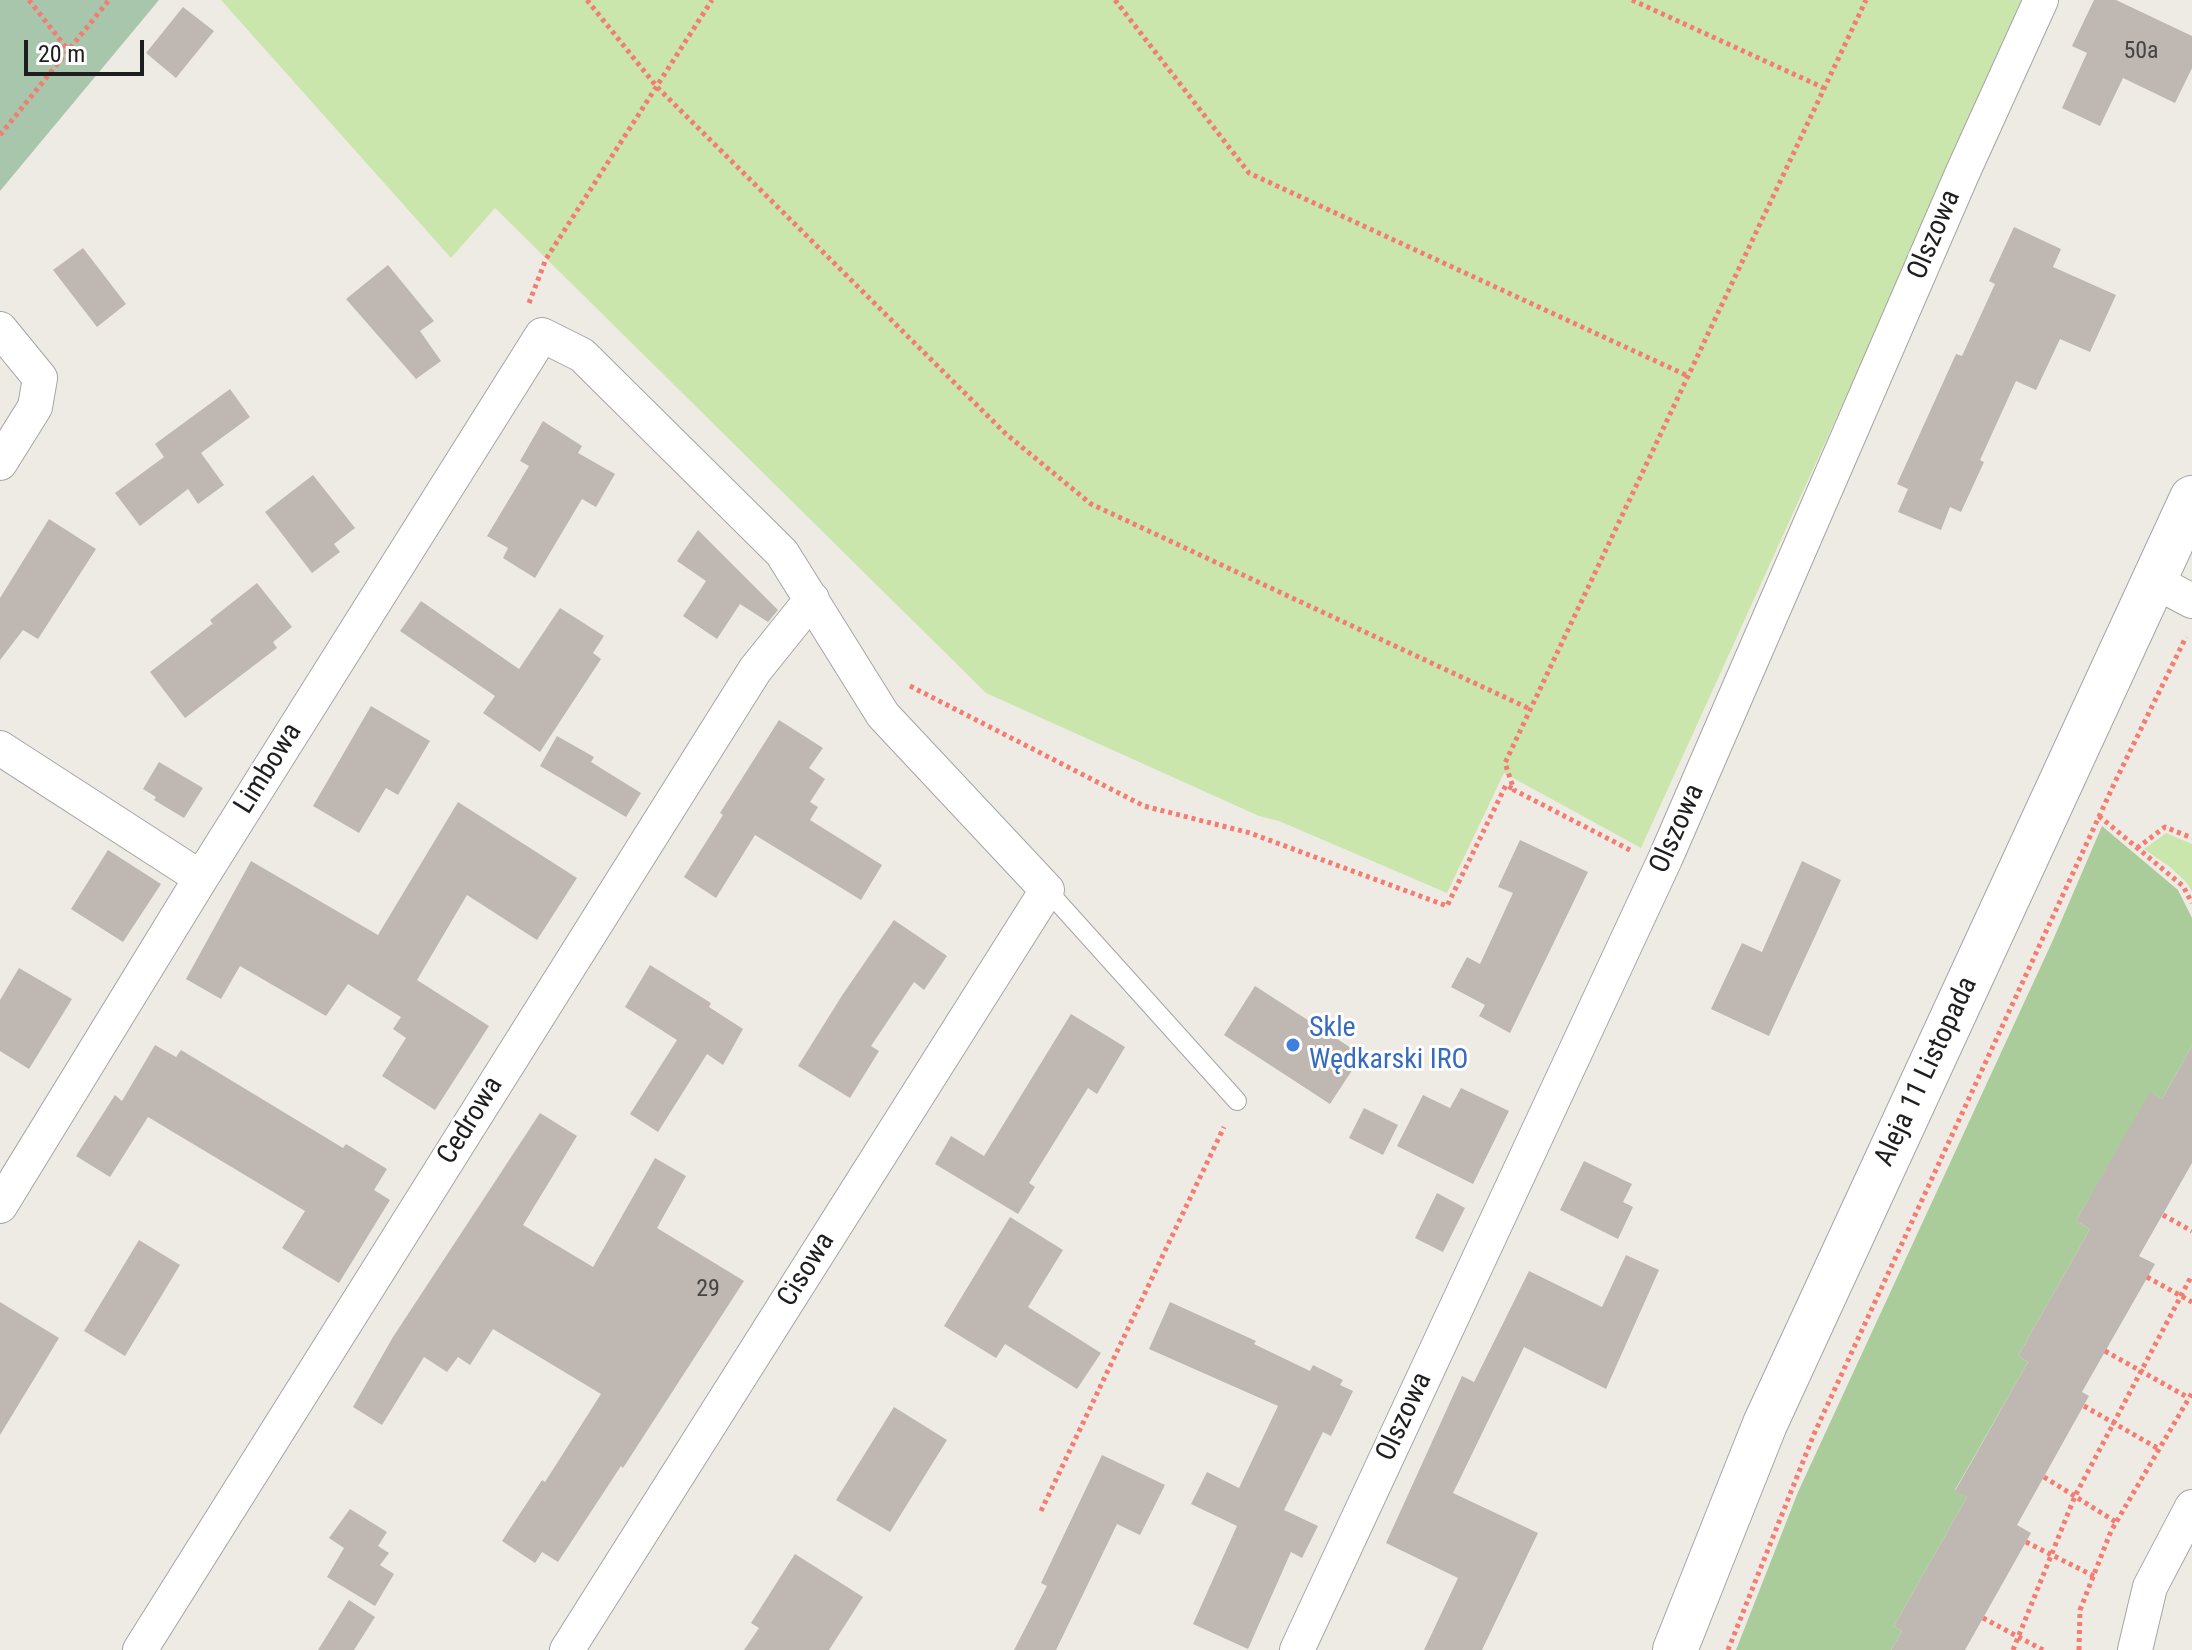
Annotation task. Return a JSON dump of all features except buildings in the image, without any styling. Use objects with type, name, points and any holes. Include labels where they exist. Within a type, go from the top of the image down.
[{"type":"street","name":"Olszowa","points":[[1297,1650],[1662,867],[1962,174],[2041,0]]},
{"type":"street","points":[[0,329],[40,378],[35,407],[0,463]]},
{"type":"street","points":[[542,335],[582,355],[782,553],[883,715],[1047,890]]},
{"type":"street","name":"Limbowa","points":[[0,1206],[201,878],[542,335]]},
{"type":"street","name":"Aleja 11 Listopada","points":[[1675,1650],[1765,1424],[2192,498]]},
{"type":"street","points":[[2154,581],[2191,616]]},
{"type":"street","name":"Cedrowa","points":[[140,1650],[747,684],[812,599]]},
{"type":"street","points":[[0,748],[201,878]]},
{"type":"street","name":"Cisowa","points":[[567,1650],[1047,890]]},
{"type":"street","points":[[2135,1650],[2150,1587],[2192,1507]]},
{"type":"lane","points":[[1047,890],[1237,1101]]},
{"type":"path","points":[[29,0],[68,50]]},
{"type":"path","points":[[0,135],[109,0]]},
{"type":"path","points":[[587,0],[657,87],[1006,434],[1091,504],[1530,709]]},
{"type":"path","points":[[542,335],[529,301],[546,259],[712,0]]},
{"type":"path","points":[[1115,0],[1249,173],[1688,376]]},
{"type":"path","points":[[1632,0],[1824,88]]},
{"type":"path","points":[[1514,790],[1505,763],[1866,0]]},
{"type":"path","points":[[1728,1650],[1814,1434],[2191,616]]},
{"type":"path","points":[[899,680],[1144,806],[1250,833],[1447,906],[1506,785],[1662,867]]},
{"type":"path","points":[[2099,816],[2183,886],[2192,903]]},
{"type":"path","points":[[2137,848],[2165,827],[2192,838]]},
{"type":"path","points":[[1041,1511],[1237,1101]]},
{"type":"path","points":[[2163,1215],[2192,1231]]},
{"type":"path","points":[[2013,1650],[2075,1496],[2192,1275]]},
{"type":"path","points":[[2147,1277],[2192,1302]]},
{"type":"path","points":[[2079,1650],[2080,1610],[2116,1522],[2191,1395],[2105,1351]]},
{"type":"path","points":[[2084,1406],[2159,1449]]},
{"type":"path","points":[[2044,1477],[2116,1522]]},
{"type":"path","points":[[2026,1542],[2094,1576]]},
{"type":"path","points":[[1983,1618],[2043,1650]]},
{"type":"green space","points":[[0,0],[159,0],[0,191]]},
{"type":"green space","points":[[221,0],[2026,0],[1641,848],[1504,773],[1447,893],[1279,821],[1259,816],[986,693],[495,208],[451,258]]},
{"type":"green space","points":[[2102,826],[2178,890],[2192,918],[2192,1046],[2162,1099],[2151,1093],[2076,1221],[2090,1229],[2018,1356],[2028,1362],[1955,1490],[1967,1497],[1894,1626],[1902,1631],[1891,1650],[1736,1650],[1798,1492],[2053,940]]},
{"type":"green space","points":[[2166,833],[2192,844],[2192,892],[2170,867],[2144,849]]},
{"type":"place","name":"Skle Wędkarski IRO","points":[[1293,1045]]}]
